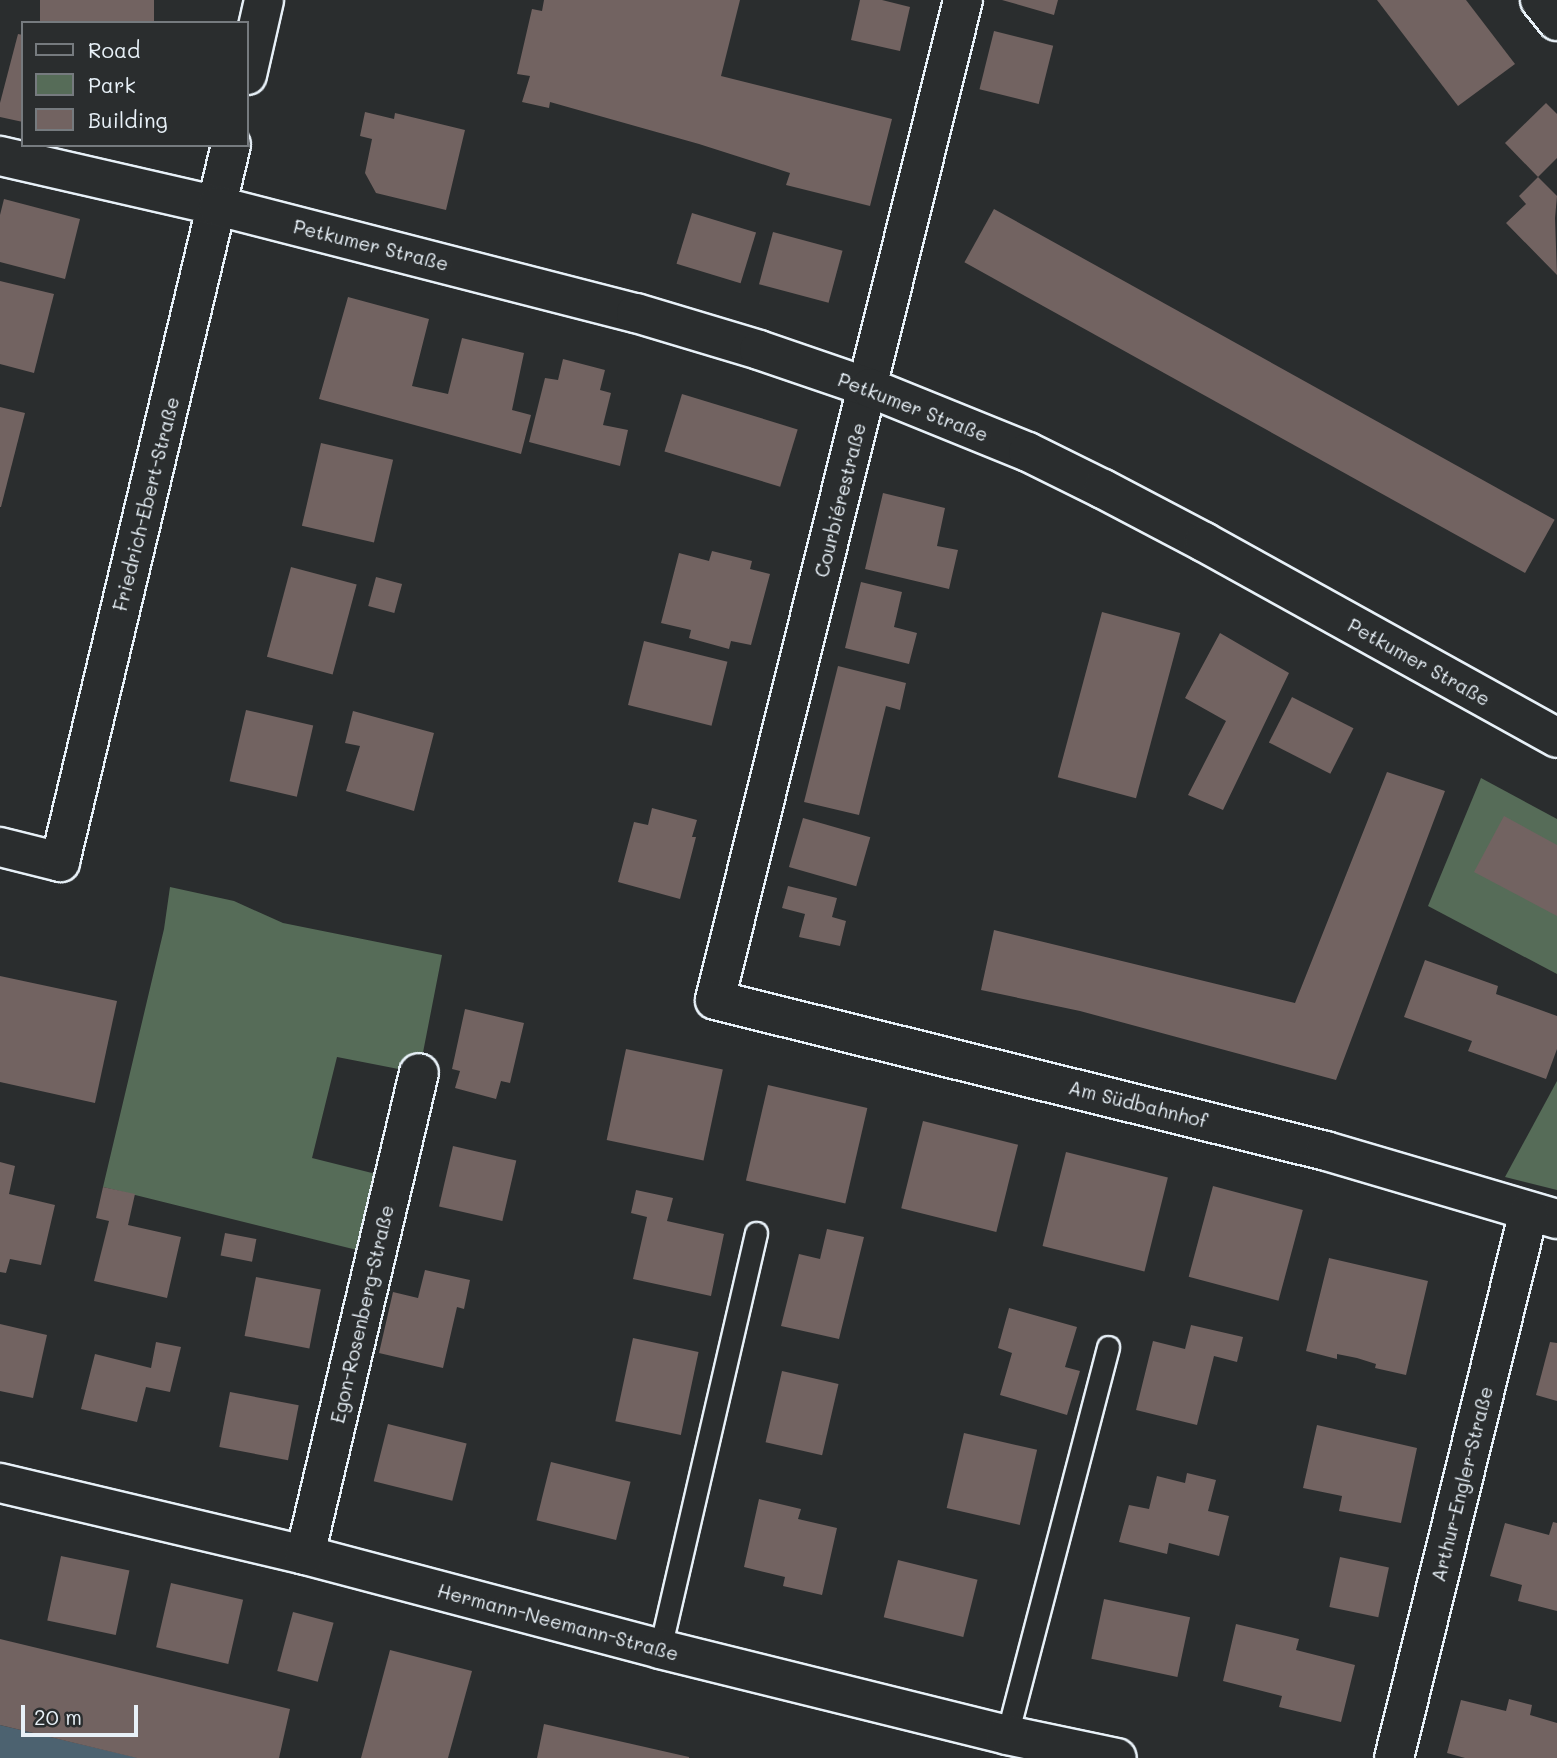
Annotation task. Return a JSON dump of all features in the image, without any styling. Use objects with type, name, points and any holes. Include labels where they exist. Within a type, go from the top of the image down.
[{"type":"street","points":[[248,71],[264,0]]},
{"type":"street","name":"Courbiérestraße","points":[[715,1000],[870,388],[963,0]]},
{"type":"street","points":[[1540,0],[1557,21]]},
{"type":"street","name":"Friedrich-Ebert-Straße","points":[[0,847],[60,862],[231,147]]},
{"type":"street","name":"Petkumer Straße","points":[[0,156],[218,206],[636,313],[759,350],[870,388],[1028,452],[1103,489],[1204,541],[1557,738]]},
{"type":"street","name":"Am Südbahnhof","points":[[715,1000],[1326,1151],[1543,1215]]},
{"type":"street","name":"Egon-Rosenberg-Straße","points":[[305,1555],[419,1073]]},
{"type":"street","name":"Arthur-Engler-Straße","points":[[1395,1758],[1543,1215]]},
{"type":"street","name":"Hermann-Neemann-Straße","points":[[0,1483],[305,1555],[660,1649],[1007,1735],[1117,1758]]},
{"type":"lane","points":[[660,1649],[756,1233]]},
{"type":"lane","points":[[1007,1735],[1108,1347]]},
{"type":"green space","points":[[1481,778],[1557,819],[1557,974],[1428,906]]},
{"type":"green space","points":[[170,887],[234,901],[283,923],[442,955],[419,1073],[337,1057],[312,1158],[376,1174],[357,1250],[103,1187],[164,929]]},
{"type":"green space","points":[[1557,1081],[1557,1190],[1505,1177]]},
{"type":"water","points":[[0,1725],[139,1758],[0,1758]]},
{"type":"building","points":[[40,0],[154,0],[154,21],[40,21]]},
{"type":"building","points":[[544,0],[740,0],[721,76],[892,119],[870,206],[786,185],[790,173],[699,144],[550,102],[549,108],[522,102],[530,76],[517,74],[532,9],[542,11]]},
{"type":"building","points":[[860,0],[882,0],[910,7],[900,51],[851,40]]},
{"type":"building","points":[[1002,0],[1058,0],[1054,15]]},
{"type":"building","points":[[1377,0],[1466,0],[1515,64],[1458,106]]},
{"type":"building","points":[[994,31],[1053,46],[1039,104],[979,89]]},
{"type":"building","points":[[18,34],[21,35],[21,122],[0,117],[0,103]]},
{"type":"building","points":[[1546,103],[1557,114],[1557,158],[1538,177],[1505,143]]},
{"type":"building","points":[[365,112],[394,119],[395,113],[465,130],[446,210],[376,193],[365,173],[372,139],[360,136]]},
{"type":"building","points":[[1538,177],[1557,196],[1557,275],[1506,223],[1526,204],[1519,196]]},
{"type":"building","points":[[4,199],[80,219],[65,279],[0,262],[0,215]]},
{"type":"building","points":[[994,209],[1555,520],[1525,573],[964,262]]},
{"type":"building","points":[[692,213],[756,233],[741,283],[677,264]]},
{"type":"building","points":[[773,232],[843,251],[829,303],[759,284]]},
{"type":"building","points":[[0,281],[54,294],[34,373],[0,364]]},
{"type":"building","points":[[348,297],[429,319],[412,386],[448,394],[462,338],[524,353],[512,410],[531,415],[521,454],[319,399]]},
{"type":"building","points":[[563,359],[605,370],[600,390],[611,393],[603,425],[628,430],[620,466],[529,442],[545,378],[558,380]]},
{"type":"building","points":[[682,394],[798,429],[780,487],[664,451]]},
{"type":"building","points":[[0,407],[25,413],[1,507],[0,507]]},
{"type":"building","points":[[321,443],[393,460],[374,542],[302,526]]},
{"type":"building","points":[[883,493],[945,508],[937,546],[958,550],[949,589],[865,569]]},
{"type":"building","points":[[712,551],[752,561],[750,569],[770,574],[751,645],[731,641],[729,649],[689,638],[691,630],[661,623],[679,553],[709,561]]},
{"type":"building","points":[[291,567],[357,585],[333,674],[267,657]]},
{"type":"building","points":[[376,577],[402,584],[394,613],[368,606]]},
{"type":"building","points":[[861,582],[902,592],[894,627],[917,633],[909,664],[845,648]]},
{"type":"building","points":[[1102,612],[1180,633],[1136,798],[1058,777]]},
{"type":"building","points":[[1220,633],[1289,673],[1223,810],[1188,795],[1226,721],[1185,698]]},
{"type":"building","points":[[644,641],[727,662],[711,726],[628,705]]},
{"type":"building","points":[[838,666],[906,683],[900,710],[886,706],[859,815],[804,802]]},
{"type":"building","points":[[1292,697],[1353,728],[1330,774],[1269,742]]},
{"type":"building","points":[[246,710],[313,726],[297,797],[230,781]]},
{"type":"building","points":[[353,711],[434,733],[414,811],[346,791],[360,746],[345,743]]},
{"type":"building","points":[[1387,772],[1445,791],[1336,1080],[1080,1011],[981,990],[994,930],[1295,1003]]},
{"type":"building","points":[[652,808],[697,820],[692,837],[696,837],[680,899],[618,882],[634,822],[648,825]]},
{"type":"building","points":[[1504,816],[1557,845],[1557,916],[1474,872]]},
{"type":"building","points":[[803,818],[870,837],[856,886],[789,867]]},
{"type":"building","points":[[788,886],[837,898],[832,917],[846,921],[840,946],[799,937],[805,914],[782,908]]},
{"type":"building","points":[[1425,960],[1498,986],[1496,994],[1557,1016],[1557,1049],[1546,1079],[1468,1051],[1472,1041],[1404,1017]]},
{"type":"building","points":[[0,976],[117,1001],[95,1103],[0,1082]]},
{"type":"building","points":[[465,1009],[524,1023],[510,1083],[501,1081],[496,1099],[455,1088],[460,1071],[452,1069]]},
{"type":"building","points":[[626,1049],[723,1070],[704,1161],[607,1140]]},
{"type":"building","points":[[768,1085],[867,1108],[845,1203],[746,1180]]},
{"type":"building","points":[[923,1121],[1018,1145],[996,1232],[901,1208]]},
{"type":"building","points":[[453,1146],[516,1161],[502,1221],[439,1206]]},
{"type":"building","points":[[1066,1152],[1168,1177],[1144,1272],[1043,1246]]},
{"type":"building","points":[[0,1162],[15,1166],[9,1194],[55,1205],[41,1265],[10,1259],[6,1273],[0,1272]]},
{"type":"building","points":[[1213,1186],[1303,1210],[1279,1301],[1189,1277]]},
{"type":"building","points":[[103,1187],[135,1194],[128,1225],[181,1237],[167,1298],[94,1281],[109,1221],[96,1218]]},
{"type":"building","points":[[636,1190],[673,1198],[667,1221],[724,1234],[711,1296],[633,1279],[647,1217],[631,1213]]},
{"type":"building","points":[[827,1229],[864,1237],[839,1339],[781,1326],[799,1254],[820,1259]]},
{"type":"building","points":[[225,1233],[256,1239],[252,1262],[221,1256]]},
{"type":"building","points":[[1329,1258],[1428,1281],[1406,1375],[1375,1368],[1376,1364],[1357,1358],[1337,1354],[1337,1359],[1306,1351]]},
{"type":"building","points":[[425,1270],[470,1280],[464,1309],[457,1307],[443,1368],[379,1353],[393,1292],[418,1298]]},
{"type":"building","points":[[256,1277],[321,1290],[309,1348],[245,1336]]},
{"type":"building","points":[[1009,1308],[1077,1327],[1065,1367],[1080,1371],[1067,1415],[1000,1395],[1012,1353],[998,1348]]},
{"type":"building","points":[[0,1324],[47,1335],[33,1398],[0,1391]]},
{"type":"building","points":[[1191,1325],[1243,1337],[1237,1362],[1214,1356],[1197,1425],[1136,1410],[1153,1341],[1185,1349]]},
{"type":"building","points":[[633,1338],[699,1352],[681,1435],[615,1421]]},
{"type":"building","points":[[156,1342],[181,1347],[170,1392],[146,1387],[137,1422],[81,1409],[95,1354],[151,1368]]},
{"type":"building","points":[[1550,1342],[1557,1343],[1557,1401],[1536,1395]]},
{"type":"building","points":[[782,1371],[839,1384],[822,1455],[766,1442]]},
{"type":"building","points":[[230,1392],[299,1405],[288,1460],[219,1447]]},
{"type":"building","points":[[388,1424],[467,1444],[452,1501],[374,1481]]},
{"type":"building","points":[[1317,1425],[1417,1448],[1401,1523],[1339,1511],[1342,1496],[1303,1488]]},
{"type":"building","points":[[964,1433],[1037,1450],[1020,1525],[947,1508]]},
{"type":"building","points":[[551,1462],[631,1482],[616,1540],[536,1520]]},
{"type":"building","points":[[1187,1473],[1216,1480],[1208,1511],[1229,1516],[1219,1556],[1169,1543],[1167,1554],[1119,1542],[1129,1505],[1149,1509],[1157,1476],[1185,1483]]},
{"type":"building","points":[[759,1499],[801,1509],[798,1519],[837,1528],[822,1595],[783,1586],[785,1577],[744,1567]]},
{"type":"building","points":[[1553,1522],[1557,1523],[1557,1611],[1518,1601],[1522,1585],[1490,1576],[1505,1523],[1549,1535]]},
{"type":"building","points":[[61,1556],[129,1571],[116,1635],[47,1621]]},
{"type":"building","points":[[1340,1557],[1389,1567],[1378,1617],[1329,1607]]},
{"type":"building","points":[[898,1560],[978,1580],[963,1637],[884,1617]]},
{"type":"building","points":[[171,1583],[243,1600],[228,1664],[156,1647]]},
{"type":"building","points":[[1104,1599],[1190,1617],[1177,1677],[1091,1659]]},
{"type":"building","points":[[293,1612],[334,1623],[318,1682],[277,1671]]},
{"type":"building","points":[[1236,1624],[1299,1639],[1296,1650],[1355,1665],[1341,1722],[1279,1707],[1282,1696],[1223,1681]]},
{"type":"building","points":[[0,1639],[290,1709],[279,1758],[137,1758],[0,1725]]},
{"type":"building","points":[[390,1650],[472,1671],[448,1758],[361,1758]]},
{"type":"building","points":[[1509,1699],[1532,1705],[1530,1715],[1557,1723],[1557,1758],[1465,1758],[1447,1753],[1461,1700],[1506,1711]]},
{"type":"building","points":[[544,1724],[689,1757],[689,1758],[537,1758]]}]
